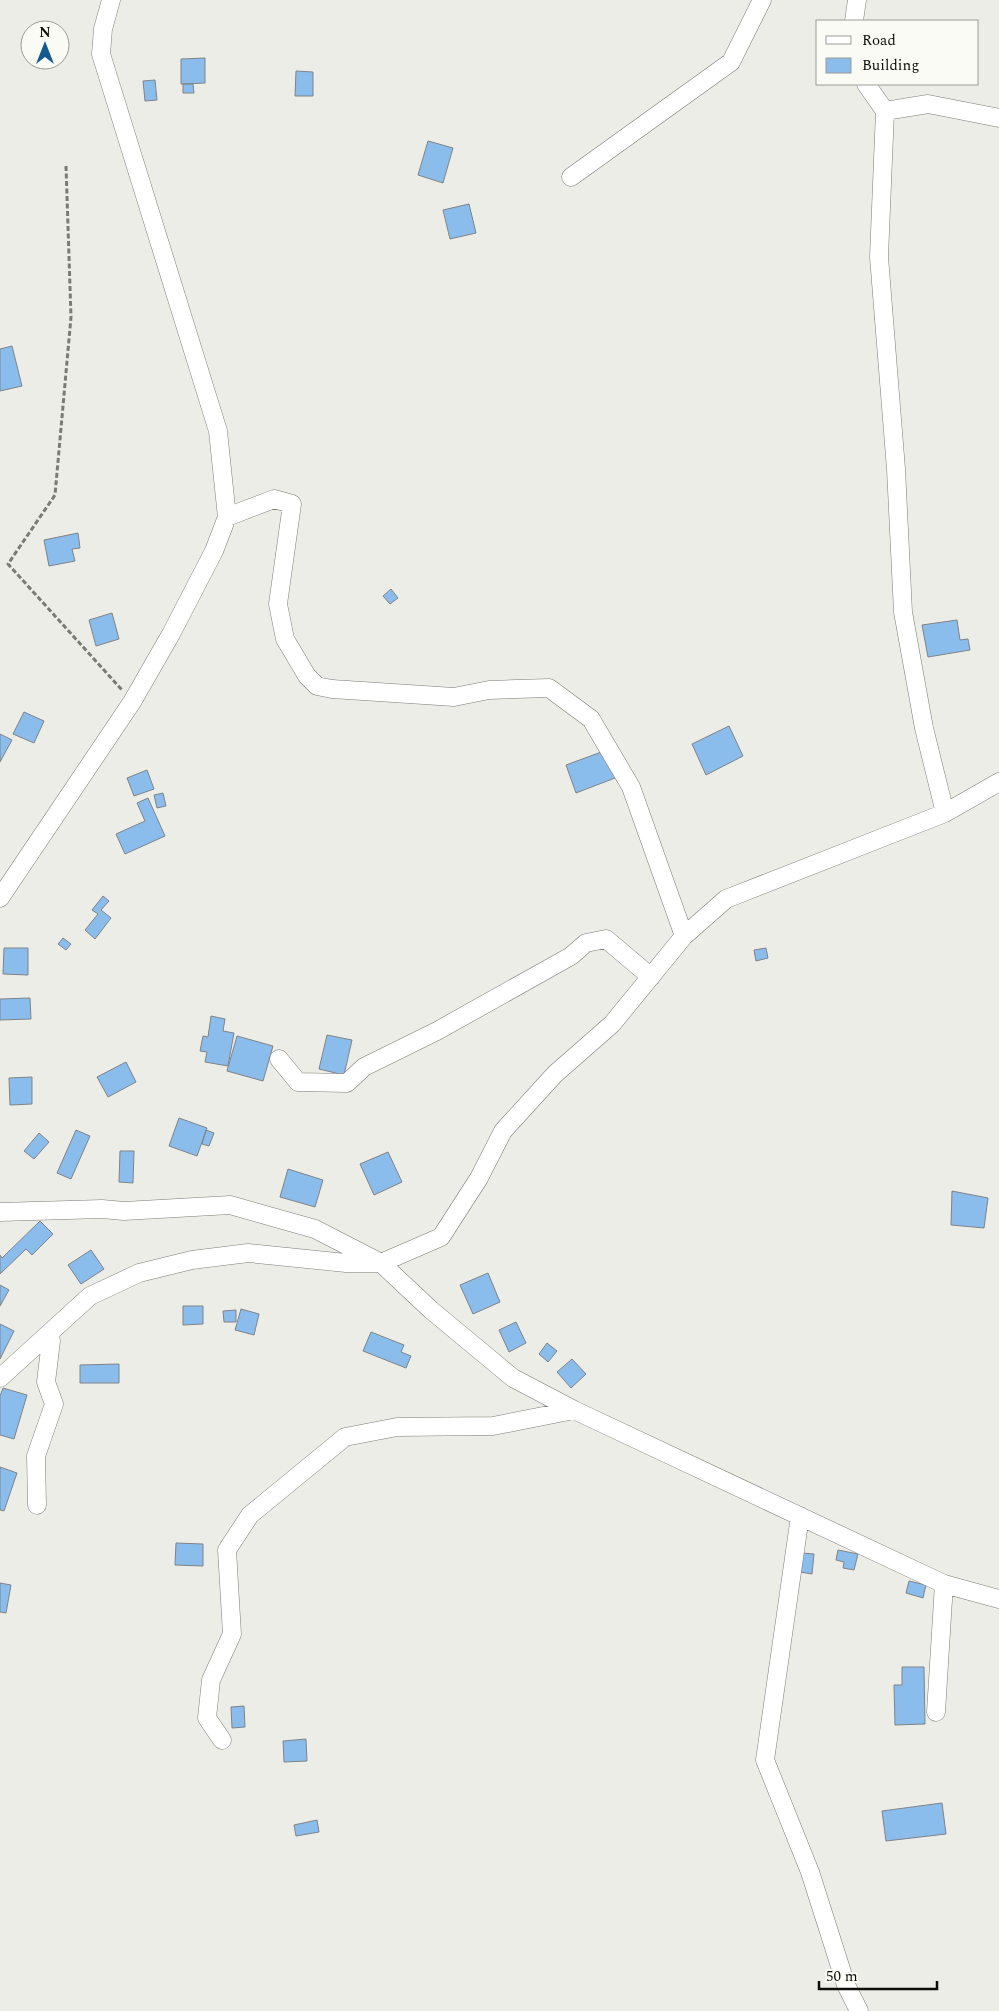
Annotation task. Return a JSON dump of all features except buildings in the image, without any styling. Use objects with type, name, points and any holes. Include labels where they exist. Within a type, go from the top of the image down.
[{"type":"street","points":[[0,898],[132,702],[214,550],[227,517],[218,431],[101,54],[103,29],[111,0]]},
{"type":"street","points":[[571,177],[731,62],[762,0]]},
{"type":"street","points":[[854,20],[857,0]]},
{"type":"street","points":[[867,85],[885,112],[878,257],[896,469],[903,612],[924,728],[945,813]]},
{"type":"street","points":[[885,112],[928,104],[999,118]]},
{"type":"street","points":[[227,517],[274,499],[292,504],[278,604],[285,639],[307,676],[317,686],[332,689],[454,697],[489,690],[549,688],[591,719],[631,787],[684,936]]},
{"type":"street","points":[[0,1378],[90,1296],[139,1273],[192,1260],[248,1253],[346,1263],[381,1263],[441,1237],[479,1178],[503,1131],[555,1074],[612,1024],[684,936],[726,899],[945,813],[999,782]]},
{"type":"street","points":[[279,1059],[298,1082],[347,1083],[364,1067],[445,1027],[570,956],[586,943],[606,939],[651,977]]},
{"type":"street","points":[[0,1212],[102,1209],[124,1212],[230,1205],[315,1229],[381,1263],[431,1310],[513,1378],[574,1410],[944,1584],[999,1599]]},
{"type":"street","points":[[37,1505],[36,1456],[54,1404],[46,1382],[51,1341],[49,1334]]},
{"type":"street","points":[[222,1740],[206,1718],[211,1680],[232,1634],[227,1550],[250,1515],[346,1436],[397,1427],[492,1426],[574,1410]]},
{"type":"street","points":[[800,1516],[765,1760],[810,1872],[846,1985],[859,2011]]},
{"type":"street","points":[[936,1712],[944,1584]]},
{"type":"path","points":[[66,166],[71,317],[55,495],[8,564],[132,702]]}]
